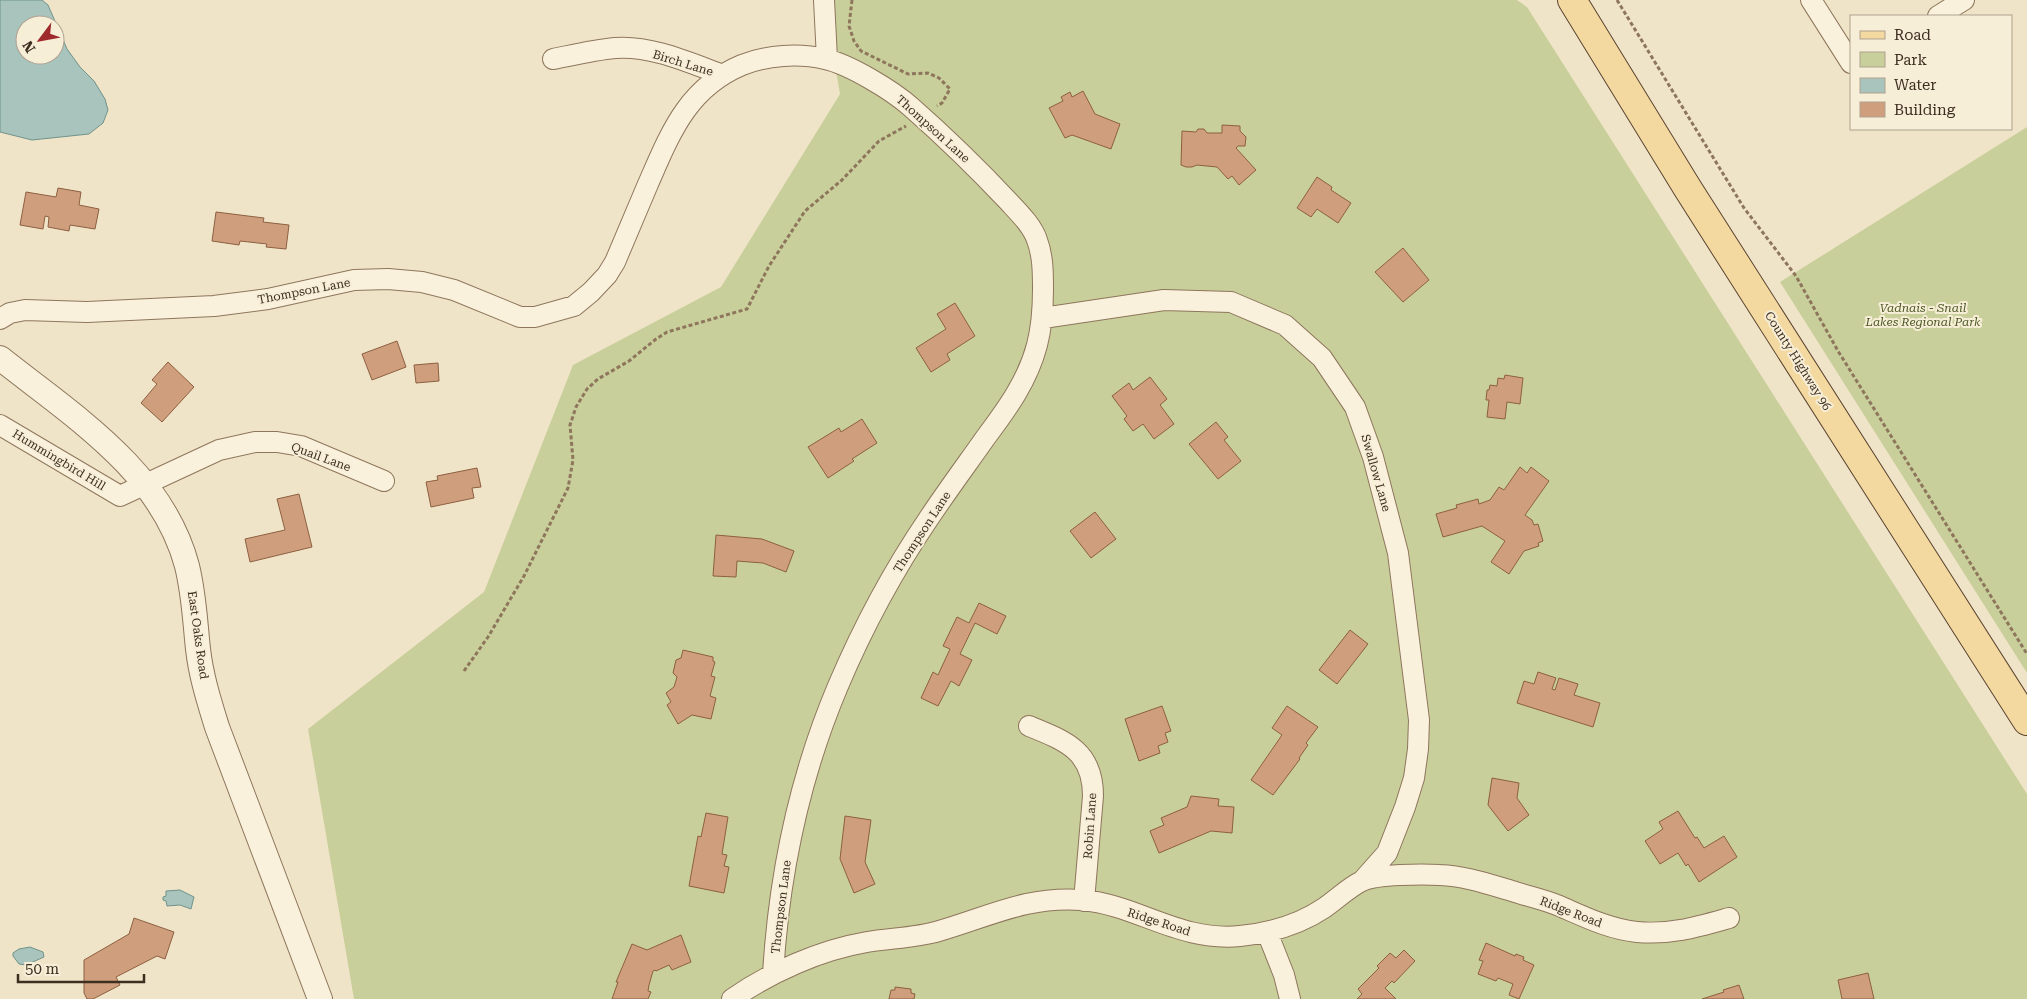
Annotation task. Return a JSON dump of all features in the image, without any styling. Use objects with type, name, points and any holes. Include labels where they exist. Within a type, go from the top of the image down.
[{"type":"main road","name":"County Highway 96","points":[[1572,0],[1688,189],[2027,721]]},
{"type":"street","points":[[824,0],[827,59]]},
{"type":"street","points":[[1812,0],[1850,61]]},
{"type":"street","points":[[1940,15],[1964,0]]},
{"type":"street","name":"Birch Lane","points":[[553,59],[616,48],[639,50],[676,58],[724,75]]},
{"type":"street","name":"Thompson Lane","points":[[0,319],[10,313],[25,310],[87,312],[214,306],[268,299],[354,280],[388,279],[422,282],[454,290],[520,317],[535,317],[544,313],[560,311],[574,306],[592,292],[607,275],[615,262],[670,133],[684,110],[701,92],[724,75],[762,59],[796,56],[827,59],[851,69],[898,96],[968,160],[1023,218],[1037,237],[1042,264],[1042,318],[1036,348],[1025,377],[894,572],[864,629],[837,688],[816,743],[794,825],[777,919],[773,974]]},
{"type":"street","name":"Swallow Lane","points":[[1042,318],[1164,300],[1231,302],[1285,325],[1322,358],[1355,407],[1373,457],[1398,553],[1406,602],[1419,720],[1414,778],[1405,807],[1387,853],[1363,880]]},
{"type":"street","name":"East Oaks Road","points":[[0,358],[105,442],[128,463],[161,506],[176,536],[187,565],[194,598],[198,650],[214,717],[320,999]]},
{"type":"street","name":"Hummingbird Hill","points":[[0,425],[120,496],[145,483]]},
{"type":"street","name":"Quail Lane","points":[[145,483],[219,450],[255,442],[277,442],[301,446],[384,482]]},
{"type":"street","name":"Robin Lane","points":[[1029,726],[1078,751],[1088,766],[1093,781],[1084,900]]},
{"type":"street","name":"Ridge Road","points":[[732,999],[773,974],[822,954],[863,943],[937,932],[1006,908],[1053,899],[1084,900],[1124,910],[1182,931],[1209,936],[1237,936],[1267,932],[1300,921],[1321,910],[1363,880],[1403,875],[1441,875],[1471,878],[1553,904],[1606,926],[1635,932],[1660,933],[1684,931],[1729,918]]},
{"type":"street","points":[[1267,932],[1284,975],[1290,999]]},
{"type":"path","points":[[852,0],[849,26],[854,41],[861,51],[908,74],[928,73],[939,78],[950,89],[942,103],[931,111]]},
{"type":"path","points":[[1617,0],[1744,208],[1796,276],[1838,351],[2027,654]]},
{"type":"path","points":[[464,671],[488,637],[524,576],[568,488],[574,460],[570,425],[576,407],[587,389],[598,379],[629,361],[667,332],[746,309],[769,266],[805,211],[842,180],[879,141],[911,123]]},
{"type":"green space","points":[[824,0],[1517,0],[1527,7],[2027,794],[2027,999],[354,999],[308,729],[484,592],[573,365],[721,287],[840,94]]},
{"type":"green space","name":"Vadnais - Snail Lakes Regional Park","points":[[2027,127],[2027,673],[1780,282]]},
{"type":"water","points":[[0,0],[42,0],[48,5],[52,15],[15,15],[15,65],[65,65],[65,44],[80,67],[94,81],[105,99],[108,110],[103,123],[89,134],[32,140],[0,132]]},
{"type":"water","points":[[180,890],[194,897],[191,909],[180,905],[167,906],[166,901],[163,900],[163,897],[166,896],[166,891]]},
{"type":"water","points":[[30,947],[43,952],[44,957],[26,965],[19,964],[13,953],[19,949]]},
{"type":"building","points":[[1083,91],[1095,114],[1120,124],[1111,149],[1072,135],[1065,138],[1049,108],[1063,101],[1061,97],[1070,92],[1072,97]]},
{"type":"building","points":[[1222,125],[1240,126],[1240,131],[1246,137],[1245,146],[1238,146],[1236,148],[1256,170],[1239,185],[1232,176],[1228,179],[1217,167],[1197,165],[1186,167],[1181,165],[1182,131],[1196,132],[1198,129],[1204,129],[1207,133],[1222,133]]},
{"type":"building","points":[[1317,177],[1332,187],[1331,190],[1351,203],[1338,223],[1317,209],[1311,217],[1297,208]]},
{"type":"building","points":[[58,188],[81,192],[79,205],[99,209],[95,229],[70,225],[69,231],[48,227],[49,217],[45,216],[43,229],[20,225],[26,192],[56,197]]},
{"type":"building","points":[[216,212],[264,218],[263,222],[289,225],[286,249],[266,247],[267,244],[240,241],[239,245],[212,241]]},
{"type":"building","points":[[1403,248],[1429,280],[1403,302],[1375,272]]},
{"type":"building","points":[[955,303],[975,336],[947,354],[950,360],[931,372],[916,348],[946,329],[937,314]]},
{"type":"building","points":[[397,341],[406,367],[372,380],[362,354]]},
{"type":"building","points":[[168,362],[194,387],[162,422],[141,403],[157,384],[152,380]]},
{"type":"building","points":[[438,363],[439,381],[416,383],[414,365]]},
{"type":"building","points":[[1505,375],[1523,378],[1520,404],[1507,402],[1505,419],[1487,417],[1489,400],[1486,400],[1487,390],[1489,390],[1490,385],[1497,386],[1498,378],[1504,379]]},
{"type":"building","points":[[1150,377],[1167,399],[1160,405],[1174,424],[1154,439],[1143,424],[1133,431],[1124,419],[1127,416],[1112,396],[1129,383],[1133,390]]},
{"type":"building","points":[[862,419],[877,443],[852,459],[854,461],[828,478],[808,447],[839,428],[841,432]]},
{"type":"building","points":[[1216,422],[1228,437],[1224,440],[1241,461],[1218,479],[1189,444]]},
{"type":"building","points":[[1520,467],[1527,473],[1531,467],[1549,481],[1525,515],[1532,520],[1534,525],[1538,524],[1543,541],[1538,543],[1539,546],[1524,551],[1509,574],[1491,562],[1505,541],[1482,526],[1443,537],[1436,514],[1457,508],[1456,505],[1478,499],[1479,504],[1490,500],[1499,487],[1504,490]]},
{"type":"building","points":[[477,468],[481,487],[472,488],[474,498],[431,507],[426,482],[438,480],[437,476]]},
{"type":"building","points":[[299,494],[312,547],[250,562],[245,539],[285,530],[277,499]]},
{"type":"building","points":[[1095,512],[1116,539],[1091,558],[1070,531]]},
{"type":"building","points":[[716,535],[762,539],[794,551],[786,572],[763,563],[737,561],[736,577],[713,576]]},
{"type":"building","points":[[979,603],[1006,616],[997,634],[975,623],[960,654],[972,660],[959,686],[951,681],[938,706],[921,698],[933,672],[938,675],[950,649],[943,646],[957,617],[969,623]]},
{"type":"building","points":[[1350,630],[1368,644],[1337,684],[1319,670]]},
{"type":"building","points":[[683,650],[713,657],[715,662],[711,676],[715,677],[710,696],[716,698],[711,719],[692,715],[678,724],[667,705],[671,702],[666,693],[674,687],[677,677],[673,673],[676,660],[681,658]]},
{"type":"building","points":[[1538,672],[1556,678],[1552,689],[1555,690],[1559,678],[1578,684],[1574,695],[1600,703],[1593,727],[1517,703],[1524,681],[1534,684]]},
{"type":"building","points":[[1162,706],[1171,731],[1165,733],[1168,742],[1158,746],[1160,753],[1139,761],[1125,719]]},
{"type":"building","points":[[1287,706],[1318,727],[1306,743],[1308,745],[1300,759],[1273,795],[1251,780],[1282,735],[1272,728]]},
{"type":"building","points":[[1492,778],[1519,783],[1517,798],[1529,815],[1508,831],[1488,805]]},
{"type":"building","points":[[1191,796],[1219,799],[1218,806],[1234,807],[1232,833],[1211,831],[1159,853],[1150,831],[1164,825],[1161,818],[1187,807]]},
{"type":"building","points":[[1678,811],[1695,838],[1697,837],[1704,848],[1724,836],[1737,857],[1699,882],[1688,864],[1686,866],[1678,853],[1660,864],[1645,841],[1663,829],[1659,822]]},
{"type":"building","points":[[706,813],[728,817],[722,854],[727,855],[724,866],[729,867],[724,893],[689,886],[698,836],[701,837]]},
{"type":"building","points":[[845,816],[871,820],[865,862],[875,884],[854,893],[840,859]]},
{"type":"building","points":[[134,918],[174,932],[165,959],[157,956],[116,977],[120,985],[93,999],[87,999],[84,993],[84,960],[129,934]]},
{"type":"building","points":[[681,935],[691,962],[672,970],[669,965],[653,971],[648,991],[651,992],[648,999],[612,999],[618,982],[616,982],[632,944],[647,950]]},
{"type":"building","points":[[1486,943],[1515,956],[1516,954],[1524,957],[1523,960],[1534,965],[1519,999],[1509,995],[1513,984],[1498,978],[1496,981],[1478,974],[1483,961],[1479,960]]},
{"type":"building","points":[[1404,950],[1415,961],[1394,983],[1392,981],[1385,988],[1396,999],[1357,999],[1362,994],[1358,989],[1379,968],[1377,966],[1390,953],[1396,958]]},
{"type":"building","points":[[1868,973],[1874,999],[1842,999],[1838,980]]},
{"type":"building","points":[[1739,985],[1744,999],[1702,999],[1724,992],[1723,990]]},
{"type":"building","points":[[895,987],[911,989],[911,993],[915,994],[914,999],[889,999],[891,990],[895,990]]}]
